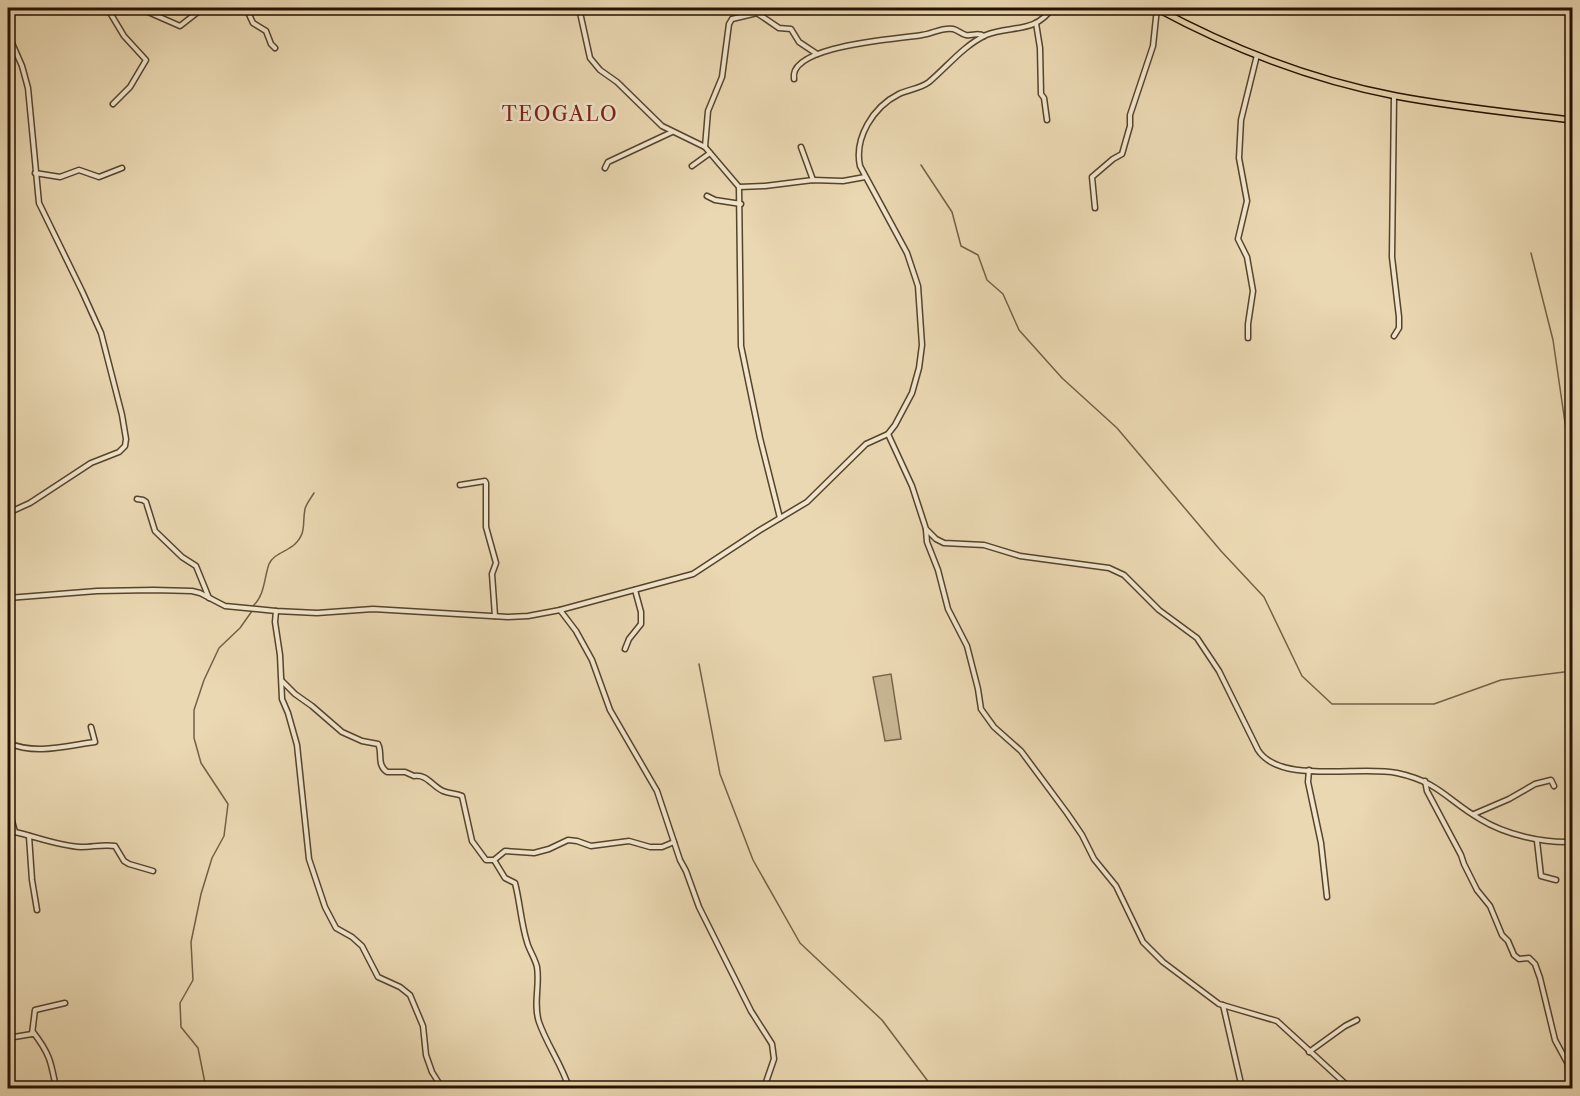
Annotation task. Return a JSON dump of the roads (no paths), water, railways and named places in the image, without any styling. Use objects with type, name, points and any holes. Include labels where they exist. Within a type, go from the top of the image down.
[{"type":"main road","points":[[1156,8],[1203,32],[1257,55],[1317,76],[1395,96],[1572,120]]},
{"type":"street","points":[[8,13],[18,8]]},
{"type":"street","points":[[73,8],[85,12],[129,8]]},
{"type":"street","points":[[139,8],[180,26],[203,8]]},
{"type":"street","points":[[246,8],[253,23],[266,31],[275,48]]},
{"type":"street","points":[[579,8],[590,58],[594,64],[617,82],[662,126],[705,147],[739,186],[743,358],[780,518]]},
{"type":"street","points":[[8,598],[98,591],[192,591],[225,606],[276,611],[317,613],[373,609],[528,616],[560,610],[693,574],[807,502],[866,444],[888,434],[900,418],[916,383],[922,345],[918,286],[911,262],[865,177],[858,153],[862,136],[870,120],[894,97],[928,83],[961,52],[985,36],[1017,30],[1046,16],[1052,8]]},
{"type":"street","points":[[1095,208],[1092,177],[1124,152],[1130,115],[1153,46],[1156,8]]},
{"type":"street","points":[[109,11],[124,36],[146,60],[130,87],[113,104]]},
{"type":"street","points":[[705,147],[708,111],[722,77],[729,24],[732,19],[759,14],[778,28],[790,28],[799,42],[817,54]]},
{"type":"street","points":[[1036,22],[1040,48],[1041,94],[1044,98],[1047,120]]},
{"type":"street","points":[[794,80],[793,74],[797,67],[817,54],[868,42],[921,36],[939,30],[953,29],[967,35],[980,33],[985,36]]},
{"type":"street","points":[[8,34],[22,66],[28,88],[35,173],[41,209],[101,333],[120,407],[126,443],[119,452],[91,463],[37,498],[8,513]]},
{"type":"street","points":[[1248,338],[1253,291],[1247,257],[1238,239],[1247,201],[1239,158],[1241,120],[1257,55]]},
{"type":"street","points":[[1394,336],[1399,328],[1400,317],[1392,257],[1395,96]]},
{"type":"street","points":[[605,168],[608,162],[673,132]]},
{"type":"street","points":[[801,147],[813,180]]},
{"type":"street","points":[[692,166],[710,153]]},
{"type":"street","points":[[35,173],[60,177],[79,170],[99,177],[122,168]]},
{"type":"street","points":[[739,186],[765,186],[813,180],[843,181],[865,177]]},
{"type":"street","points":[[707,196],[715,200],[741,204]]},
{"type":"street","points":[[888,434],[912,486],[948,609],[968,650],[983,714],[1021,751],[1067,813],[1094,859],[1116,886],[1143,942],[1163,962],[1223,1005],[1275,1020],[1350,1089]]},
{"type":"street","points":[[460,485],[484,481],[486,485],[486,527],[496,562],[492,574],[495,616]]},
{"type":"street","points":[[137,499],[146,502],[156,533],[182,557],[196,566],[209,599]]},
{"type":"street","points":[[926,529],[944,543],[984,546],[1020,556],[1098,566],[1121,573],[1159,610],[1197,638],[1219,671],[1262,756],[1278,766],[1309,770],[1394,772],[1424,780],[1437,787],[1492,825],[1537,841],[1572,843]]},
{"type":"street","points":[[625,649],[629,639],[641,624],[635,590]]},
{"type":"street","points":[[560,610],[576,631],[597,673],[610,710],[657,791],[699,908],[751,1011],[772,1044],[774,1059],[764,1089]]},
{"type":"street","points":[[276,611],[282,699],[292,723],[297,745],[309,860],[325,907],[336,928],[362,946],[378,977],[400,987],[410,995],[423,1026],[426,1055],[432,1072],[442,1089]]},
{"type":"street","points":[[282,681],[342,732],[362,741],[378,744],[380,763],[387,772],[418,775],[429,779],[440,789],[462,796],[472,841],[486,860],[494,860],[505,851],[534,853],[568,840],[591,846],[629,841],[650,847],[667,846],[674,842]]},
{"type":"street","points":[[8,743],[23,749],[79,746],[95,742],[91,727]]},
{"type":"street","points":[[1309,770],[1308,778],[1320,835],[1327,897]]},
{"type":"street","points":[[1424,780],[1427,791],[1477,890],[1490,906],[1498,928],[1514,955],[1519,959],[1529,958],[1535,964],[1555,1040],[1569,1067],[1569,1089]]},
{"type":"street","points":[[1473,814],[1509,800],[1535,784],[1551,780],[1554,786]]},
{"type":"street","points":[[8,816],[15,832],[82,847],[103,844],[115,846],[124,861],[153,871]]},
{"type":"street","points":[[29,836],[37,910]]},
{"type":"street","points":[[1537,841],[1541,876],[1556,880]]},
{"type":"street","points":[[494,860],[502,874],[515,883],[526,939],[537,967],[535,1003],[538,1020],[557,1057],[569,1089]]},
{"type":"street","points":[[32,1034],[34,1010],[65,1003]]},
{"type":"street","points":[[1223,1005],[1242,1089]]},
{"type":"street","points":[[1309,1052],[1357,1020]]},
{"type":"street","points":[[8,1038],[33,1032],[51,1060],[56,1089]]},
{"type":"waterway","points":[[921,165],[952,212],[961,246],[978,255],[987,280],[1003,294],[1019,330],[1062,378],[1117,428],[1221,551],[1264,597],[1302,676],[1332,704],[1434,704],[1501,680],[1572,671]]},
{"type":"waterway","points":[[1531,253],[1553,340],[1572,471]]},
{"type":"waterway","points":[[253,606],[262,592],[271,561],[299,540],[306,507],[314,493]]},
{"type":"waterway","points":[[206,1088],[198,1048],[181,1027],[180,1003],[193,980],[191,942],[201,894],[212,858],[224,836],[228,804],[201,763],[194,738],[194,710],[204,680],[219,648],[240,628],[252,611]]},
{"type":"waterway","points":[[699,664],[720,774],[753,860],[800,943],[882,1020],[933,1088]]},
{"type":"district","name":"TEOGALO","points":[[560,114]]}]
